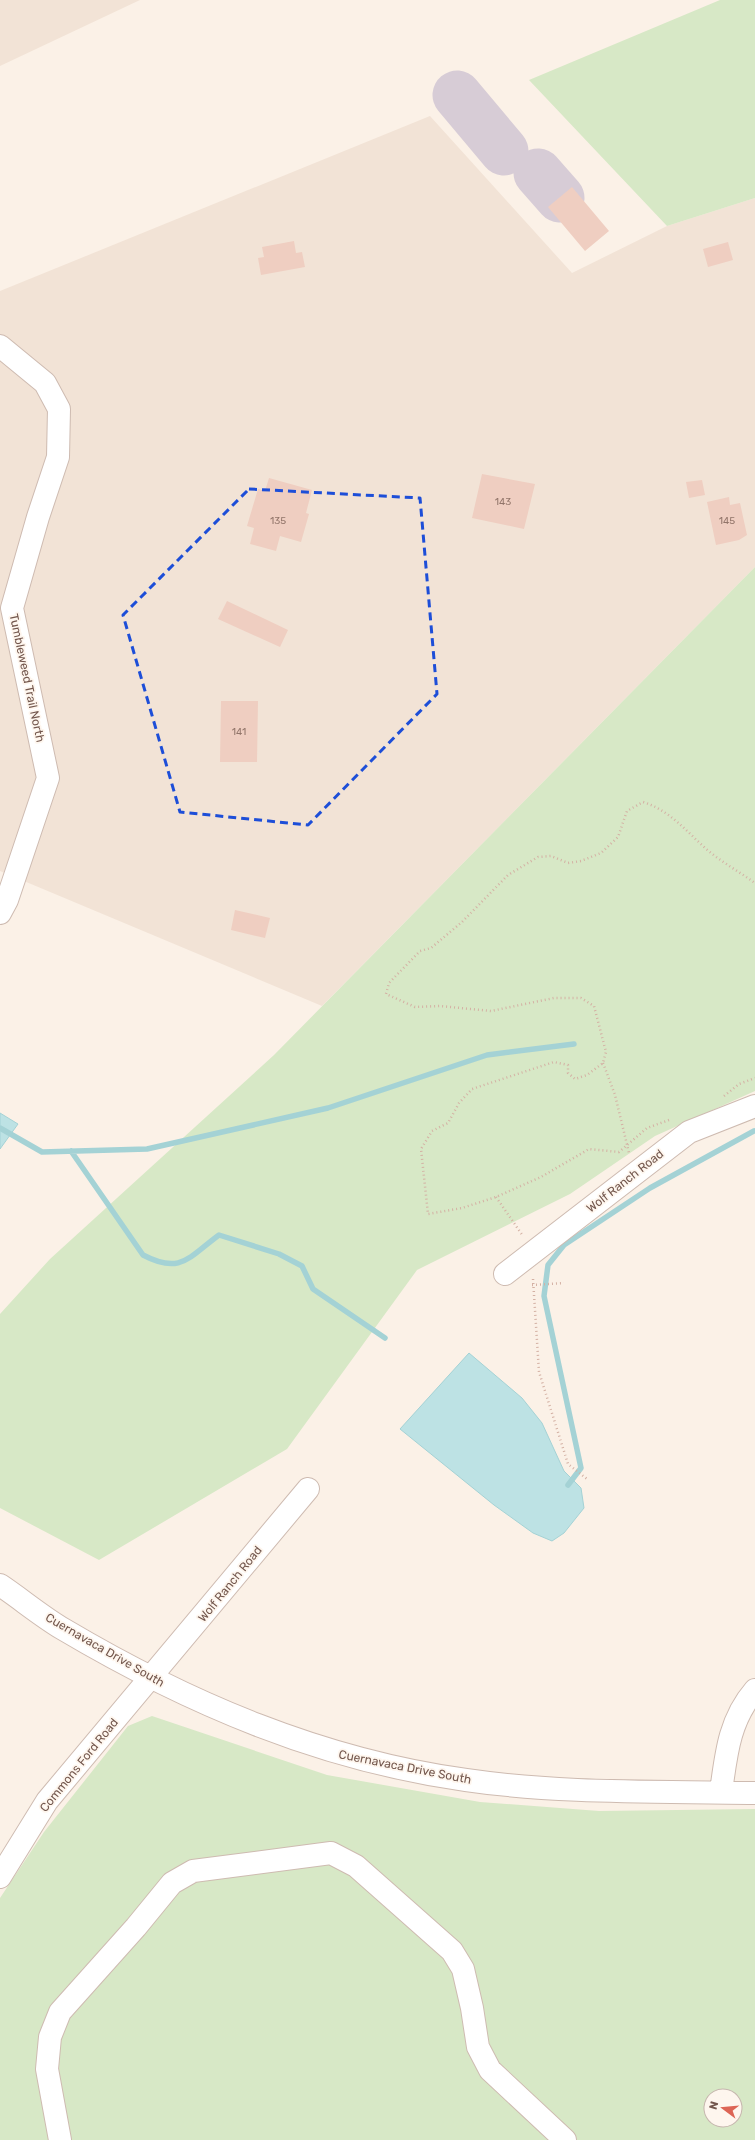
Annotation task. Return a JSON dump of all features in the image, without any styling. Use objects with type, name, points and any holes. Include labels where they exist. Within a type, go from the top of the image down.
[{"type":"street","name":"Tumbleweed Trail North","points":[[0,346],[45,383],[59,409],[59,416],[58,457],[38,517],[12,608],[48,778],[7,900],[0,913]]},
{"type":"street","name":"Wolf Ranch Road","points":[[505,1274],[689,1132],[755,1106]]},
{"type":"street","name":"Wolf Ranch Road","points":[[152,1678],[308,1489]]},
{"type":"street","name":"Cuernavaca Drive South","points":[[0,1585],[61,1628],[152,1678],[218,1710],[336,1754],[388,1766],[465,1780],[532,1788],[755,1793]]},
{"type":"street","name":"Commons Ford Road","points":[[0,1877],[48,1801],[152,1678]]},
{"type":"street","points":[[721,1792],[731,1731],[747,1699],[755,1690]]},
{"type":"street","points":[[60,2140],[47,2068],[50,2037],[60,2012],[136,1927],[172,1883],[193,1872],[331,1853],[356,1866],[452,1952],[463,1969],[472,2008],[478,2048],[490,2070],[565,2140]]},
{"type":"path","points":[[633,1175],[615,1095],[603,1063],[606,1052],[594,1006],[581,998],[554,998],[491,1011],[440,1006],[415,1007],[386,994],[389,983],[420,951],[431,948],[462,922],[508,875],[538,857],[551,856],[568,863],[581,861],[601,853],[618,837],[627,811],[643,802],[656,806],[681,824],[711,853],[755,882]]},
{"type":"path","points":[[603,1063],[588,1075],[575,1079],[568,1074],[568,1065],[554,1062],[472,1089],[459,1103],[448,1122],[432,1131],[420,1149],[428,1214],[462,1208],[496,1197],[541,1177],[589,1149],[619,1152],[647,1128],[676,1118]]},
{"type":"path","points":[[722,1097],[739,1084],[755,1078]]},
{"type":"path","points":[[496,1197],[510,1220],[535,1251],[532,1285],[539,1372],[568,1464],[587,1479]]},
{"type":"path","points":[[532,1285],[564,1283]]},
{"type":"highlighted area","points":[[249,489],[420,498],[437,694],[308,825],[180,812],[123,615]]},
{"type":"shaded area","points":[[0,0],[140,0],[0,66]]},
{"type":"shaded area","points":[[430,116],[572,273],[667,226],[755,198],[755,567],[322,1006],[0,871],[0,291]]},
{"type":"green space","points":[[720,0],[755,0],[755,198],[667,226],[529,80]]},
{"type":"green space","points":[[755,567],[755,1091],[655,1136],[570,1194],[417,1270],[287,1449],[99,1560],[0,1508],[0,1314],[50,1259],[274,1055]]},
{"type":"green space","points":[[152,1716],[327,1775],[480,1802],[599,1811],[755,1809],[755,2140],[0,2140],[0,1898],[44,1832],[128,1726]]},
{"type":"water","points":[[0,1113],[18,1124],[0,1149]]},
{"type":"water","points":[[469,1353],[522,1398],[542,1423],[564,1471],[581,1488],[584,1508],[564,1533],[552,1541],[533,1533],[494,1505],[400,1429]]},
{"type":"building","points":[[572,187],[609,231],[585,251],[548,207]]},
{"type":"building","points":[[294,241],[296,253],[302,252],[305,267],[261,275],[258,258],[264,257],[262,247]]},
{"type":"building","points":[[728,242],[733,260],[708,267],[703,249]]},
{"type":"building","points":[[482,474],[535,484],[524,529],[472,518]]},
{"type":"building","points":[[269,478],[312,490],[306,513],[309,514],[301,542],[280,536],[276,551],[250,544],[254,528],[247,526],[258,489],[265,491]]},
{"type":"building","points":[[702,480],[705,495],[689,498],[686,482]]},
{"type":"building","points":[[729,497],[730,505],[740,503],[747,535],[739,540],[716,545],[707,502]]},
{"type":"building","points":[[227,601],[288,630],[280,647],[218,619]]},
{"type":"building","points":[[221,701],[258,701],[257,762],[220,762]]},
{"type":"building","points":[[235,910],[270,918],[265,938],[231,930]]},
{"type":"waterway","points":[[0,1128],[42,1152],[147,1149],[328,1108],[487,1055],[574,1044]]},
{"type":"waterway","points":[[568,1485],[581,1468],[544,1296],[548,1265],[564,1245],[650,1188],[754,1131]]},
{"type":"waterway","points":[[71,1151],[143,1255],[156,1261],[167,1263],[184,1261],[219,1235],[279,1254],[302,1266],[313,1289],[385,1338]]},
{"type":"taxiway","points":[[457,95],[504,151]]},
{"type":"taxiway","points":[[538,173],[560,198]]}]
